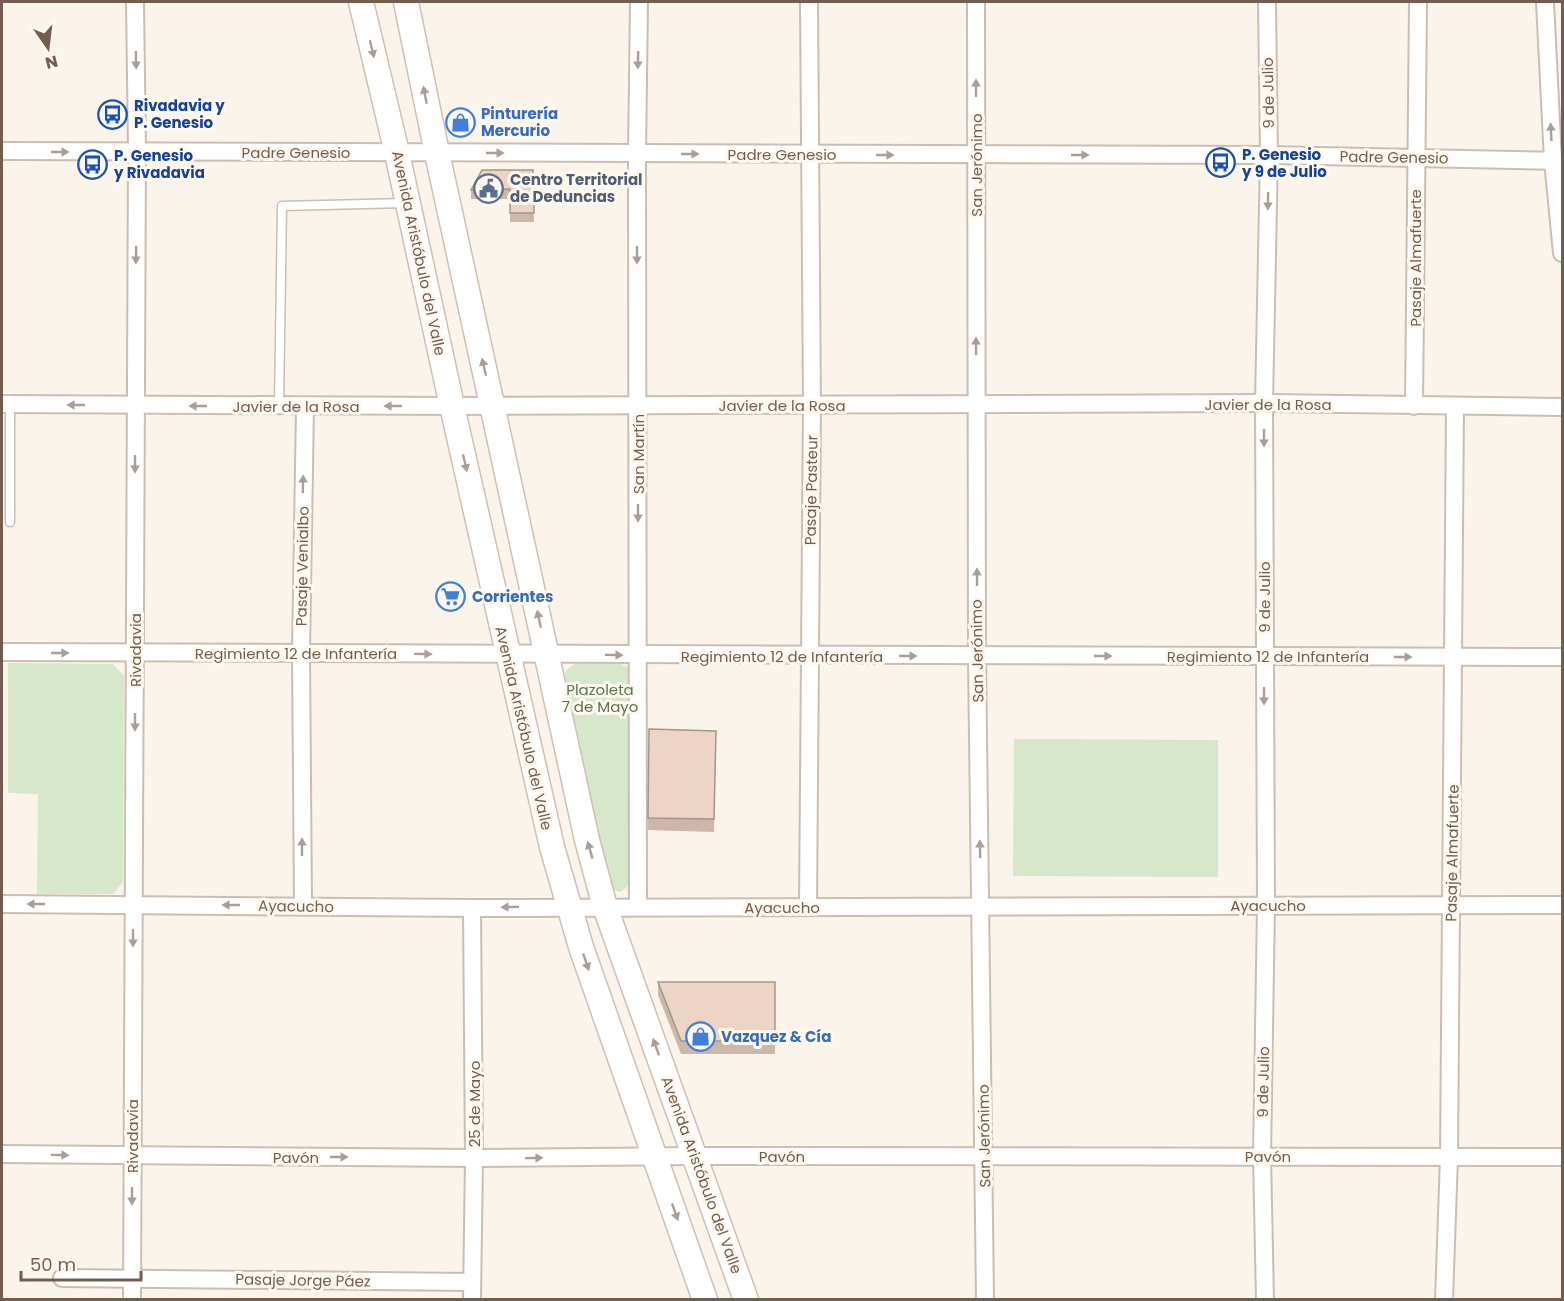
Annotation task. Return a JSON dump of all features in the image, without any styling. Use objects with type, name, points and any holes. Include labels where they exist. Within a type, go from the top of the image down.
[{"type":"main road","name":"Avenida Aristóbulo del Valle","points":[[361,2],[397,153],[552,847],[568,907],[705,1299]]},
{"type":"main road","name":"Avenida Aristóbulo del Valle","points":[[406,2],[436,153],[587,840],[605,907],[746,1299]]},
{"type":"street","name":"Rivadavia","points":[[132,1299],[136,654],[135,2]]},
{"type":"street","name":"San Martín","points":[[638,907],[637,153],[639,2]]},
{"type":"street","name":"Pasaje Pasteur","points":[[808,908],[812,405],[809,2]]},
{"type":"street","name":"San Jerónimo","points":[[976,2],[977,656],[982,908],[985,1299]]},
{"type":"street","name":"9 de Julio","points":[[1264,1299],[1262,1156],[1266,905],[1264,403],[1269,155],[1267,2]]},
{"type":"street","name":"Pasaje Almafuerte","points":[[1414,406],[1418,2]]},
{"type":"street","points":[[1545,2],[1563,253]]},
{"type":"street","name":"Padre Genesio","points":[[2,151],[1269,155],[1558,161]]},
{"type":"street","name":"Javier de la Rosa","points":[[6,404],[452,406],[1264,403],[1563,407]]},
{"type":"street","name":"Pasaje Venialbo","points":[[303,906],[301,652],[304,406]]},
{"type":"street","name":"Pasaje Almafuerte","points":[[1444,1299],[1449,1156],[1455,407]]},
{"type":"street","name":"Regimiento 12 de Infantería","points":[[2,652],[136,654],[301,652],[639,656],[1563,657]]},
{"type":"street","name":"Ayacucho","points":[[2,904],[472,908],[1563,906]]},
{"type":"street","name":"25 de Mayo","points":[[472,908],[474,1158],[472,1299]]},
{"type":"street","name":"Pavón","points":[[2,1154],[474,1158],[655,1156],[1563,1157]]},
{"type":"street","name":"Pasaje Jorge Páez","points":[[63,1278],[472,1282]]},
{"type":"lane","points":[[279,406],[282,206],[408,203]]},
{"type":"lane","points":[[6,404],[10,522]]},
{"type":"green space","points":[[8,663],[113,664],[124,676],[123,882],[113,894],[37,894],[38,794],[8,793]]},
{"type":"green space","name":"Plazoleta 7 de Mayo","points":[[575,664],[621,664],[627,667],[632,675],[630,881],[620,892],[613,890],[608,883],[595,837],[564,677],[566,670]]},
{"type":"green space","points":[[1014,739],[1218,740],[1218,877],[1013,876]]},
{"type":"building","points":[[482,170],[533,170],[534,213],[510,213],[510,189],[471,190]]},
{"type":"building","points":[[649,729],[716,731],[714,819],[648,818]]},
{"type":"building","points":[[658,982],[775,982],[775,1041],[681,1041]]},
{"type":"place","name":"Rivadavia y P. Genesio","points":[[113,114]]},
{"type":"place","name":"Pinturería Mercurio","points":[[460,122]]},
{"type":"place","name":"P. Genesio y 9 de Julio","points":[[1221,163]]},
{"type":"place","name":"P. Genesio y Rivadavia","points":[[93,164]]},
{"type":"place","name":"Centro Territorial de Deduncias","points":[[489,188]]},
{"type":"place","name":"Corrientes","points":[[451,596]]},
{"type":"place","name":"Vazquez & Cía","points":[[700,1036]]}]
